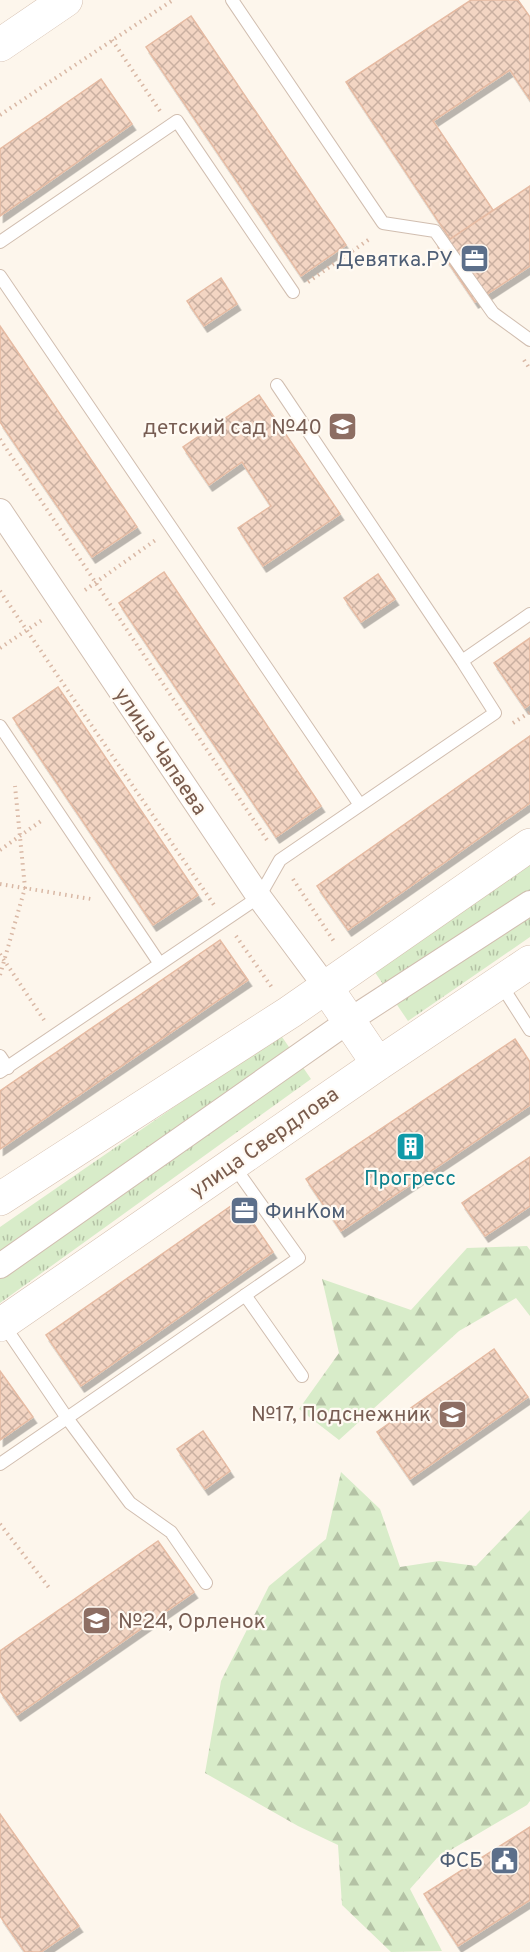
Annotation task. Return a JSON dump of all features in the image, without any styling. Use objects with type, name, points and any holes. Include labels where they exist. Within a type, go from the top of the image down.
[{"type":"street","points":[[0,45],[66,0]]},
{"type":"street","name":"улица Чапаева","points":[[0,511],[259,897],[326,987]]},
{"type":"street","points":[[0,1199],[326,987],[530,845]]},
{"type":"street","points":[[0,1266],[350,1020],[530,903]]},
{"type":"street","name":"улица Свердлова","points":[[1,1324],[530,962]]},
{"type":"street","points":[[326,987],[378,1064]]},
{"type":"lane","points":[[232,0],[383,223],[435,231],[493,313],[530,340]]},
{"type":"lane","points":[[0,242],[177,122],[293,292]]},
{"type":"lane","points":[[0,276],[360,805]]},
{"type":"lane","points":[[0,1056],[4,1070],[259,897],[280,860],[495,713],[277,385]]},
{"type":"lane","points":[[462,661],[530,615]]},
{"type":"lane","points":[[0,726],[160,964]]},
{"type":"lane","points":[[500,982],[530,1030]]},
{"type":"lane","points":[[0,1464],[299,1258],[232,1164]]},
{"type":"lane","points":[[245,1295],[302,1376]]},
{"type":"lane","points":[[1,1324],[67,1419],[130,1503],[171,1532],[206,1583]]},
{"type":"path","points":[[0,115],[173,0]]},
{"type":"path","points":[[112,40],[170,126]]},
{"type":"path","points":[[293,292],[392,225]]},
{"type":"path","points":[[0,439],[336,945]]},
{"type":"path","points":[[0,591],[279,997]]},
{"type":"path","points":[[0,975],[25,888],[11,742]]},
{"type":"path","points":[[0,850],[57,811]]},
{"type":"path","points":[[0,884],[119,903]]},
{"type":"path","points":[[0,954],[55,1036]]},
{"type":"path","points":[[0,1524],[50,1589]]},
{"type":"green space","points":[[530,858],[530,937],[408,1021],[370,965]]},
{"type":"green space","points":[[280,1034],[311,1079],[0,1303],[0,1227]]},
{"type":"green space","points":[[527,1246],[530,1250],[530,1316],[516,1298],[459,1331],[339,1440],[299,1409],[339,1353],[322,1279],[411,1310],[467,1248]]},
{"type":"green space","points":[[341,1472],[380,1509],[400,1567],[439,1561],[476,1566],[530,1510],[530,1801],[527,1805],[437,1858],[410,1889],[442,1951],[391,1952],[342,1905],[338,1845],[298,1826],[205,1773],[221,1681],[269,1586],[326,1539]]},
{"type":"building","points":[[471,0],[518,0],[530,17],[530,100],[510,70],[433,121],[493,210],[450,239],[346,82]]},
{"type":"building","points":[[191,16],[346,245],[301,276],[146,47]]},
{"type":"building","points":[[101,79],[132,124],[0,216],[0,149]]},
{"type":"building","points":[[530,186],[530,266],[475,302],[438,247]]},
{"type":"building","points":[[221,278],[237,304],[204,326],[187,301]]},
{"type":"building","points":[[0,326],[137,527],[92,557],[0,422]]},
{"type":"building","points":[[259,395],[340,514],[263,566],[238,528],[271,506],[242,462],[209,485],[183,447]]},
{"type":"building","points":[[164,572],[321,806],[276,837],[119,603]]},
{"type":"building","points":[[378,574],[395,599],[361,622],[344,598]]},
{"type":"building","points":[[530,638],[530,704],[525,708],[494,663]]},
{"type":"building","points":[[58,687],[198,895],[153,925],[13,718]]},
{"type":"building","points":[[530,736],[530,803],[348,930],[317,886]]},
{"type":"building","points":[[220,940],[248,980],[0,1149],[0,1091]]},
{"type":"building","name":"Прогресс","points":[[515,1039],[530,1062],[530,1105],[341,1231],[306,1179]]},
{"type":"building","points":[[530,1157],[530,1206],[485,1236],[462,1203]]},
{"type":"building","points":[[238,1201],[273,1252],[81,1386],[46,1335]]},
{"type":"building","name":"№17, Подснежник","points":[[494,1349],[528,1397],[410,1479],[377,1432]]},
{"type":"building","points":[[0,1371],[33,1417],[0,1440]]},
{"type":"building","points":[[203,1431],[230,1471],[205,1489],[177,1449]]},
{"type":"building","name":"№24, Орленок","points":[[158,1541],[194,1592],[17,1715],[0,1691],[0,1651]]},
{"type":"building","points":[[0,1814],[79,1926],[41,1952],[25,1952],[0,1916]]},
{"type":"building","name":"ФСБ","points":[[530,1827],[530,1900],[458,1946],[424,1894]]},
{"type":"place","name":"Девятка.РУ","points":[[474,259]]},
{"type":"place","name":"детский сад №40","points":[[343,427]]},
{"type":"place","name":"Прогресс","points":[[410,1147]]},
{"type":"place","name":"ФинКом","points":[[244,1211]]},
{"type":"place","name":"№17, Подснежник","points":[[452,1414]]},
{"type":"place","name":"№24, Орленок","points":[[97,1621]]},
{"type":"place","name":"ФСБ","points":[[504,1860]]}]
